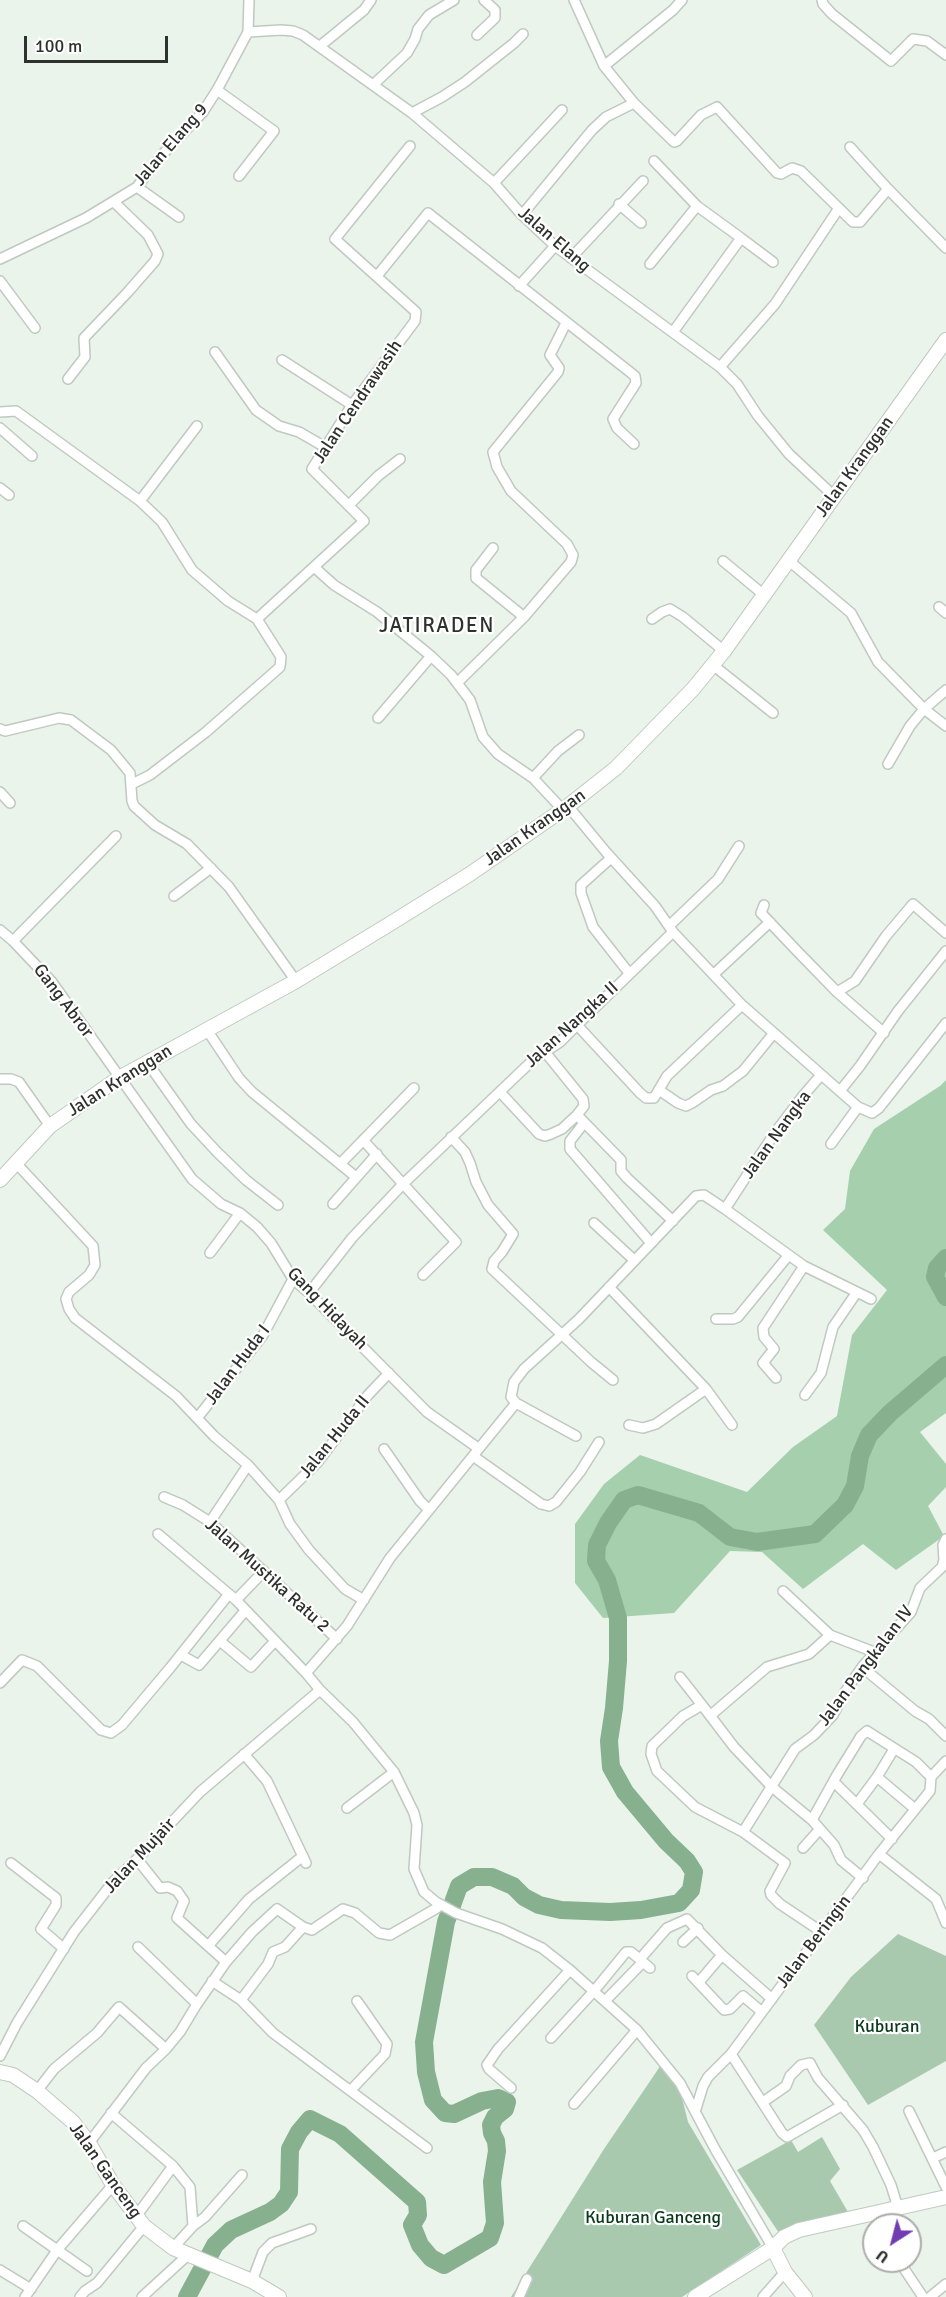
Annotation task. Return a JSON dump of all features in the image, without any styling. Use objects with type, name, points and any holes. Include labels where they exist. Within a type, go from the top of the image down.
[{"type":"main road","name":"Jalan Kranggan","points":[[0,1180],[50,1126],[119,1078],[296,981],[470,874],[566,808],[616,768],[693,689],[724,651],[946,339]]},
{"type":"main road","name":"Jalan Ganceng","points":[[0,2072],[13,2075],[37,2091],[73,2122],[89,2143],[113,2186],[140,2222],[173,2248],[252,2281],[279,2297]]},
{"type":"main road","points":[[890,2213],[898,2208],[946,2197]]},
{"type":"main road","points":[[695,2297],[773,2248],[784,2237],[799,2230],[862,2222]]},
{"type":"main road","points":[[773,2248],[785,2271],[805,2297]]},
{"type":"street","points":[[248,33],[249,0]]},
{"type":"street","points":[[320,46],[364,10],[371,0]]},
{"type":"street","points":[[374,84],[407,53],[416,39],[418,29],[429,15],[454,0]]},
{"type":"street","points":[[477,34],[495,18],[495,10],[484,0]]},
{"type":"street","points":[[574,0],[604,66],[634,103],[675,142],[701,115],[717,107],[777,173],[781,174],[792,168],[801,171],[853,222],[860,222],[888,189]]},
{"type":"street","points":[[604,66],[674,10],[682,0]]},
{"type":"street","points":[[822,0],[832,14],[891,61],[913,39],[927,41],[946,55]]},
{"type":"street","name":"Jalan Elang","points":[[248,33],[293,31],[320,46],[412,113],[494,183],[522,215],[555,246],[720,367],[737,384],[758,416],[789,454],[834,496]]},
{"type":"street","name":"Jalan Elang 9","points":[[0,259],[76,223],[137,187],[160,157],[203,112],[248,33]]},
{"type":"street","points":[[412,113],[457,87],[523,34]]},
{"type":"street","points":[[217,90],[274,131],[239,176]]},
{"type":"street","points":[[522,215],[592,130],[606,117],[634,103]]},
{"type":"street","points":[[494,183],[562,110]]},
{"type":"street","points":[[410,146],[335,239],[377,276],[428,213],[635,376],[636,384],[613,419],[617,428],[634,444]]},
{"type":"street","points":[[850,147],[946,248]]},
{"type":"street","points":[[654,161],[697,206],[773,262]]},
{"type":"street","points":[[571,258],[619,204],[643,181]]},
{"type":"street","points":[[137,187],[178,217]]},
{"type":"street","points":[[68,379],[85,357],[84,338],[127,293],[155,261],[158,254],[148,235],[114,202]]},
{"type":"street","points":[[619,204],[642,223]]},
{"type":"street","points":[[650,264],[697,206]]},
{"type":"street","points":[[720,367],[775,304],[839,208]]},
{"type":"street","points":[[673,332],[741,238]]},
{"type":"street","points":[[519,286],[555,246]]},
{"type":"street","name":"Jalan Cendrawasih","points":[[314,567],[364,521],[312,469],[352,405],[415,321],[416,312],[377,276]]},
{"type":"street","points":[[0,281],[35,328]]},
{"type":"street","points":[[458,682],[524,616],[571,562],[573,555],[567,544],[511,491],[496,467],[493,452],[558,372],[559,368],[550,355],[566,323]]},
{"type":"street","points":[[214,352],[256,410],[279,426],[299,432],[325,447]]},
{"type":"street","points":[[282,360],[352,405]]},
{"type":"street","points":[[0,412],[16,411],[140,501],[162,522],[192,570],[228,602],[257,619],[281,657],[280,667],[206,732],[150,775],[132,784]]},
{"type":"street","points":[[140,501],[197,426]]},
{"type":"street","points":[[0,428],[32,456]]},
{"type":"street","points":[[349,505],[378,476],[400,459]]},
{"type":"street","points":[[0,488],[9,495]]},
{"type":"street","points":[[493,548],[476,570],[476,578],[524,616]]},
{"type":"street","points":[[788,560],[852,613],[878,662],[924,709],[946,726]]},
{"type":"street","points":[[723,561],[764,595]]},
{"type":"street","points":[[257,619],[314,567],[329,581],[369,606],[431,656],[458,682],[470,700],[483,737],[498,754],[533,778],[566,808]]},
{"type":"street","points":[[652,619],[670,609],[724,651]]},
{"type":"street","points":[[378,718],[431,656]]},
{"type":"street","points":[[713,665],[773,713]]},
{"type":"street","points":[[888,764],[910,726],[924,709],[946,690]]},
{"type":"street","points":[[2,732],[59,718],[70,720],[111,750],[130,773],[132,801],[141,813],[154,825],[187,844],[211,868],[228,887],[296,981]]},
{"type":"street","points":[[533,778],[558,751],[579,735]]},
{"type":"street","points":[[0,792],[10,803]]},
{"type":"street","name":"Jalan Nangka","points":[[566,808],[655,906],[671,929],[742,1005],[821,1075],[774,1134],[725,1209]]},
{"type":"street","points":[[14,941],[116,836]]},
{"type":"street","name":"Jalan Nangka II","points":[[309,1293],[351,1238],[403,1184],[533,1060],[577,1026],[629,974],[718,879],[739,846]]},
{"type":"street","points":[[611,858],[581,885],[581,893],[593,927],[629,974]]},
{"type":"street","points":[[174,896],[211,868]]},
{"type":"street","points":[[837,992],[860,976],[886,936],[913,904],[946,933]]},
{"type":"street","points":[[764,905],[761,913],[837,992],[884,1033]]},
{"type":"street","points":[[714,974],[770,922]]},
{"type":"street","name":"Gang Abror","points":[[0,930],[14,941],[52,982],[119,1078]]},
{"type":"street","points":[[840,1091],[898,1011],[946,951]]},
{"type":"street","points":[[577,1026],[646,1098],[654,1098],[667,1076],[742,1005]]},
{"type":"street","points":[[821,1075],[858,1107],[872,1113],[879,1108],[946,1023]]},
{"type":"street","points":[[207,1030],[220,1051],[252,1092],[356,1177]]},
{"type":"street","points":[[659,1090],[678,1103],[686,1106],[693,1103],[711,1090],[723,1086],[743,1071],[774,1033]]},
{"type":"street","points":[[500,1092],[539,1134],[545,1136],[562,1129],[584,1106],[584,1099],[545,1052]]},
{"type":"street","points":[[147,1062],[191,1124],[210,1145],[246,1180],[278,1205]]},
{"type":"street","name":"Gang Hidayah","points":[[119,1078],[192,1179],[221,1204],[240,1213],[257,1227],[271,1243],[293,1279],[427,1412],[541,1504],[549,1506],[556,1502],[580,1472],[599,1442]]},
{"type":"street","points":[[0,1079],[19,1082],[50,1126]]},
{"type":"street","points":[[340,1164],[414,1088]]},
{"type":"street","points":[[831,1144],[858,1107]]},
{"type":"street","points":[[577,1115],[621,1160],[621,1171],[673,1221]]},
{"type":"street","points":[[584,1123],[570,1141],[570,1149],[651,1243]]},
{"type":"street","points":[[451,1137],[465,1152],[476,1182],[488,1204],[513,1234],[494,1260],[492,1269],[613,1380]]},
{"type":"street","points":[[363,1140],[456,1242],[423,1275]]},
{"type":"street","points":[[333,1204],[377,1154]]},
{"type":"street","points":[[16,1163],[93,1246],[95,1265],[89,1275],[69,1292],[66,1299],[75,1318],[161,1384],[198,1417],[214,1436],[248,1465],[279,1500],[290,1524],[309,1550],[345,1589],[364,1600]]},
{"type":"street","points":[[576,1436],[516,1403],[511,1397],[514,1382],[524,1369],[562,1335],[699,1194],[725,1209],[804,1266],[871,1299]]},
{"type":"street","points":[[210,1253],[240,1213]]},
{"type":"street","points":[[594,1223],[634,1260]]},
{"type":"street","points":[[716,1319],[738,1317],[788,1256]]},
{"type":"street","points":[[776,1378],[763,1363],[774,1349],[764,1336],[763,1328],[804,1266]]},
{"type":"street","name":"Jalan Huda I","points":[[198,1417],[263,1335],[293,1279]]},
{"type":"street","points":[[609,1287],[706,1389],[732,1425]]},
{"type":"street","points":[[805,1395],[821,1373],[833,1327],[857,1292]]},
{"type":"street","name":"Jalan Huda II","points":[[279,1500],[318,1462],[368,1395],[389,1373]]},
{"type":"street","points":[[630,1425],[643,1428],[656,1424],[706,1389]]},
{"type":"street","points":[[306,1673],[337,1639],[390,1558],[516,1403]]},
{"type":"street","points":[[384,1449],[420,1501],[429,1510]]},
{"type":"street","points":[[210,1522],[248,1465]]},
{"type":"street","name":"Jalan Mustika Ratu 2","points":[[164,1497],[183,1505],[210,1522],[337,1639]]},
{"type":"street","points":[[159,1534],[246,1611],[353,1722],[394,1772],[414,1813],[417,1825],[414,1875],[424,1892],[456,1913],[502,1929],[542,1948],[637,2030],[680,2083],[696,2109],[715,2149],[773,2248]]},
{"type":"street","name":"Jalan Pangkalan IV","points":[[743,1832],[745,1825],[795,1749],[833,1715],[862,1667],[911,1612],[920,1588],[942,1567],[943,1545],[946,1539]]},
{"type":"street","points":[[0,1683],[22,1660],[37,1666],[101,1730],[111,1732],[122,1725],[232,1597],[264,1571]]},
{"type":"street","points":[[783,1591],[830,1635],[874,1652]]},
{"type":"street","points":[[181,1655],[199,1665],[246,1611]]},
{"type":"street","points":[[711,1715],[767,1667],[809,1654],[830,1635]]},
{"type":"street","points":[[220,1641],[251,1667],[275,1641]]},
{"type":"street","points":[[862,1667],[944,1730]]},
{"type":"street","points":[[680,1677],[734,1747],[772,1787],[812,1820],[834,1845],[841,1860],[863,1878]]},
{"type":"street","name":"Jalan Mujair","points":[[0,2056],[17,2023],[64,1949],[91,1909],[113,1882],[200,1792],[320,1690]]},
{"type":"street","points":[[702,1705],[683,1716],[652,1746],[651,1754],[657,1771],[695,1807],[743,1832],[784,1863],[770,1891],[774,1898],[822,1932]]},
{"type":"street","points":[[812,1820],[835,1778],[861,1736],[867,1731],[916,1762],[931,1777],[946,1761]]},
{"type":"street","points":[[857,1804],[894,1749]]},
{"type":"street","points":[[208,1946],[249,1899],[305,1860],[267,1781],[244,1754]]},
{"type":"street","points":[[347,1808],[394,1772]]},
{"type":"street","points":[[877,1777],[915,1809]]},
{"type":"street","name":"Jalan Beringin","points":[[696,2109],[708,2077],[731,2054],[879,1854],[930,1791],[931,1777]]},
{"type":"street","points":[[835,1778],[892,1839]]},
{"type":"street","points":[[803,1848],[820,1829]]},
{"type":"street","points":[[879,1854],[936,1899],[946,1922]]},
{"type":"street","points":[[137,1859],[160,1888],[168,1887],[177,1891],[184,1901],[177,1918],[226,1962]]},
{"type":"street","points":[[11,1863],[56,1898],[56,1905],[41,1929],[64,1949]]},
{"type":"street","points":[[89,2143],[146,2068],[180,2032],[196,2004],[226,1962],[252,1932],[277,1909],[303,1927],[312,1930],[343,1909],[355,1914],[379,1933],[390,1935],[441,1905]]},
{"type":"street","points":[[605,2001],[644,1963],[671,1925],[687,1918],[722,1955],[772,1999]]},
{"type":"street","points":[[242,2000],[268,1964],[273,1952],[285,1947],[303,1927]]},
{"type":"street","points":[[683,1942],[698,1929]]},
{"type":"street","points":[[138,1947],[196,2004]]},
{"type":"street","points":[[551,2038],[626,1952],[631,1952],[644,1963]]},
{"type":"street","points":[[722,1955],[696,1979],[707,1994],[724,2010],[730,2009],[743,1996],[762,2012]]},
{"type":"street","points":[[511,2088],[487,2065],[498,2049],[570,1970]]},
{"type":"street","points":[[212,1981],[242,2000],[273,2033],[427,2148]]},
{"type":"street","points":[[351,2090],[385,2054],[387,2044],[357,2001]]},
{"type":"street","points":[[37,2091],[54,2069],[97,2033],[119,2007],[166,2049]]},
{"type":"street","points":[[574,2104],[637,2030]]},
{"type":"street","points":[[731,2054],[782,2133],[787,2137],[843,2105]]},
{"type":"street","points":[[763,2102],[786,2086],[790,2076],[801,2064],[807,2062],[843,2105],[873,2147],[891,2185],[898,2208]]},
{"type":"street","points":[[909,2111],[946,2187]]},
{"type":"street","points":[[111,2114],[173,2166],[190,2187],[193,2226]]},
{"type":"street","points":[[933,2158],[946,2152]]},
{"type":"street","points":[[80,2297],[97,2283],[140,2222],[173,2166]]},
{"type":"street","points":[[173,2248],[193,2226],[206,2217],[242,2175]]},
{"type":"street","points":[[25,2297],[58,2249],[113,2186]]},
{"type":"street","points":[[22,2226],[87,2271]]},
{"type":"street","points":[[252,2281],[263,2252],[272,2243],[311,2229]]},
{"type":"street","points":[[142,2297],[194,2257]]},
{"type":"street","points":[[0,2270],[31,2289]]},
{"type":"street","points":[[763,2297],[785,2271]]},
{"type":"street","points":[[907,2273],[923,2297]]},
{"type":"street","points":[[519,2297],[527,2279]]},
{"type":"street","points":[[930,2297],[946,2284]]},
{"type":"green space","points":[[946,1080],[946,1413],[920,1432],[946,1464],[946,1487],[928,1506],[944,1536],[896,1570],[863,1544],[803,1589],[762,1552],[730,1551],[674,1613],[603,1618],[575,1583],[575,1524],[604,1484],[640,1455],[747,1492],[793,1447],[837,1416],[852,1335],[887,1290],[823,1230],[845,1209],[850,1171],[874,1129]]},
{"type":"green space","name":"Kuburan","points":[[898,1934],[946,1956],[946,2061],[868,2105],[814,2025],[851,1977]]},
{"type":"green space","name":"Kuburan Ganceng","points":[[661,2065],[681,2094],[688,2122],[761,2245],[682,2297],[511,2297],[604,2149]]},
{"type":"green space","points":[[822,2137],[840,2169],[830,2181],[848,2212],[779,2233],[737,2170],[791,2140],[798,2152]]},
{"type":"waterway","points":[[946,1258],[937,1268],[935,1277],[946,1297]]},
{"type":"waterway","points":[[187,2297],[215,2245],[231,2230],[270,2212],[281,2204],[289,2192],[290,2149],[299,2132],[310,2119],[340,2134],[417,2202],[418,2215],[412,2225],[420,2245],[431,2258],[444,2265],[490,2238],[495,2223],[492,2182],[497,2151],[491,2125],[495,2117],[505,2109],[507,2102],[498,2098],[482,2101],[454,2114],[445,2113],[433,2100],[426,2072],[424,2042],[446,1922],[459,1886],[474,1877],[492,1877],[513,1886],[524,1897],[539,1905],[561,1910],[610,1912],[641,1910],[679,1903],[691,1890],[694,1872],[687,1861],[666,1841],[625,1792],[611,1767],[609,1741],[618,1661],[618,1618],[607,1580],[596,1561],[597,1545],[608,1523],[624,1500],[638,1495],[699,1513],[730,1537],[757,1542],[815,1534],[845,1505],[855,1486],[860,1456],[869,1435],[890,1413],[946,1365]]},
{"type":"district","name":"JATIRADEN","points":[[437,626]]}]
